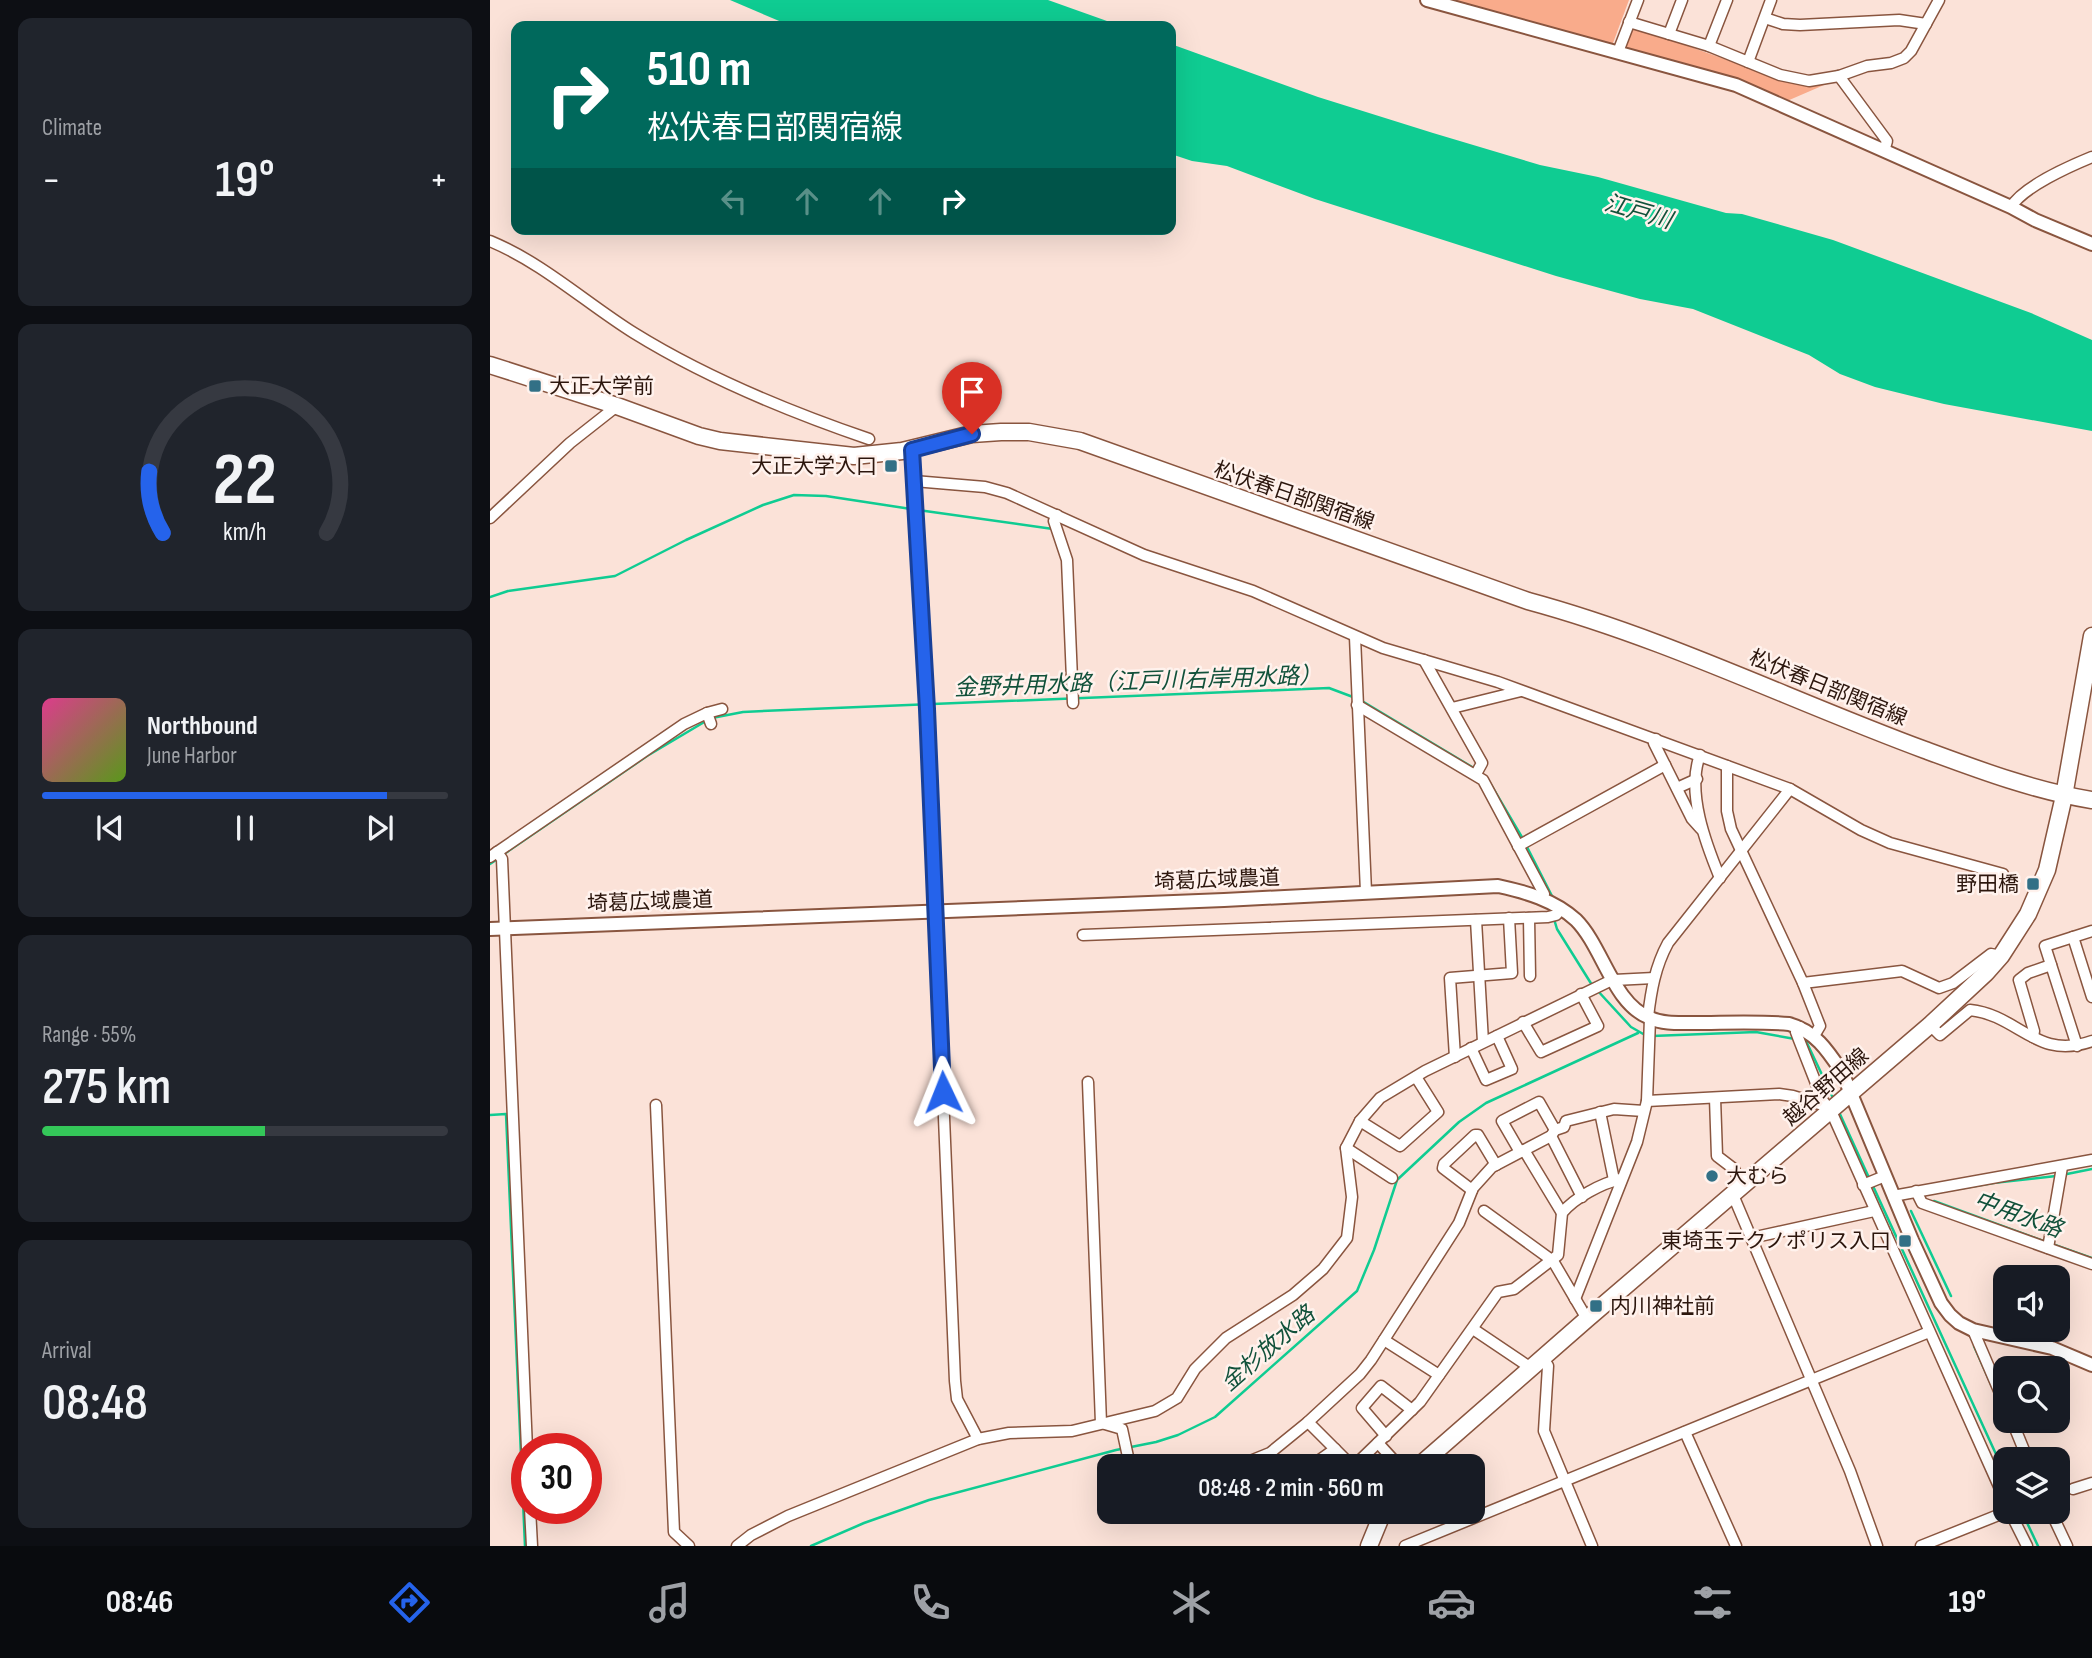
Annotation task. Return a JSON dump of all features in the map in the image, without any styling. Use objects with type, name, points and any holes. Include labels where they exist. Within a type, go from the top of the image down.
[{"type":"main road","name":"松伏春日部関宿線","points":[[490,365],[719,441],[854,456],[912,450],[972,434],[1001,432],[1030,432],[1080,441],[1528,601],[1654,640],[1883,734],[1994,774],[2065,790],[2092,800]]},
{"type":"main road","name":"越谷野田線","points":[[1433,1454],[1828,1109],[1852,1093],[1930,1025],[2001,956],[2039,891],[2054,845],[2092,636]]},
{"type":"main road","points":[[1369,1546],[1378,1524]]},
{"type":"street","points":[[1427,0],[1736,85],[2092,244]]},
{"type":"street","points":[[1618,52],[1637,0]]},
{"type":"street","points":[[1669,34],[1682,0]]},
{"type":"street","points":[[1709,46],[1727,0]]},
{"type":"street","points":[[1748,62],[1772,0]]},
{"type":"street","points":[[1629,22],[1709,46],[1792,79],[1809,81],[1839,76],[1867,66],[1891,63],[1904,58],[1911,51],[1939,0]]},
{"type":"street","points":[[1765,18],[1800,25],[1899,20],[1926,24]]},
{"type":"street","points":[[1839,76],[1887,141],[1884,152]]},
{"type":"street","points":[[2011,207],[2016,199],[2061,170],[2092,157]]},
{"type":"street","points":[[490,241],[554,276],[607,315],[685,362],[817,421],[869,439]]},
{"type":"street","points":[[490,518],[570,443],[617,406]]},
{"type":"street","points":[[912,450],[927,704],[955,1381],[957,1399],[978,1440]]},
{"type":"street","points":[[914,481],[985,487],[1007,493],[1144,555],[1253,591],[1355,637],[1463,670],[1790,789],[1861,830],[1890,843],[2003,874]]},
{"type":"street","points":[[1057,515],[1054,521],[1066,560],[1073,700]]},
{"type":"street","points":[[1355,637],[1366,892]]},
{"type":"street","points":[[1424,660],[1482,763],[1477,771]]},
{"type":"street","points":[[1452,708],[1521,691]]},
{"type":"street","points":[[1357,704],[1477,771],[1522,843],[1544,894],[1542,899]]},
{"type":"street","points":[[526,1433],[505,928],[496,856],[684,724],[722,709]]},
{"type":"street","points":[[707,713],[710,724]]},
{"type":"street","points":[[1656,739],[1654,743],[1692,819],[1702,830]]},
{"type":"street","points":[[1700,755],[1697,779],[1702,830],[1720,878]]},
{"type":"street","points":[[1522,843],[1665,765]]},
{"type":"street","points":[[1727,766],[1727,811],[1741,851],[1803,983],[1820,1026],[1814,1036]]},
{"type":"street","points":[[1677,788],[1697,779]]},
{"type":"street","points":[[1575,1299],[1618,1179],[1637,1142],[1646,1106],[1649,1026],[1654,978],[1660,959],[1668,943],[1790,789]]},
{"type":"street","name":"埼葛広域農道","points":[[490,929],[1498,886],[1542,899],[1555,914],[1576,920],[1614,979],[1649,1026]]},
{"type":"street","points":[[1083,935],[1509,919],[1555,914]]},
{"type":"street","points":[[1529,918],[1530,976]]},
{"type":"street","points":[[1455,1056],[1450,978],[1512,973],[1509,919]]},
{"type":"street","points":[[1476,920],[1483,1042]]},
{"type":"street","points":[[2077,1046],[2045,946],[2092,931]]},
{"type":"street","points":[[2073,937],[2092,998]]},
{"type":"street","points":[[1803,983],[1902,971],[1939,988],[1953,983],[1991,954],[2001,956]]},
{"type":"street","points":[[2033,1037],[2034,1031],[2019,980],[2052,965]]},
{"type":"street","points":[[737,1546],[751,1535],[788,1516],[978,1440],[1009,1433],[1072,1430],[1155,1411],[1177,1398],[1195,1369],[1226,1338],[1293,1295],[1323,1269],[1347,1238],[1352,1197],[1346,1148],[1360,1121],[1380,1098],[1455,1056],[1614,979],[1654,978]]},
{"type":"street","points":[[1524,1022],[1541,1052],[1598,1027],[1581,994]]},
{"type":"street","points":[[1930,1025],[1940,1035],[1970,1010],[1988,1012],[2033,1037],[2063,1048],[2092,1041]]},
{"type":"street","points":[[1649,1026],[1676,1023],[1782,1023],[1800,1027],[1814,1036],[1832,1056],[1852,1093],[1882,1177],[1941,1303],[1959,1323],[1973,1330],[2052,1348],[2092,1364]]},
{"type":"street","points":[[1800,1027],[1796,1032],[1798,1040],[1993,1473]]},
{"type":"street","points":[[1471,1048],[1486,1080],[1512,1069],[1497,1036]]},
{"type":"street","points":[[1360,1121],[1400,1146],[1438,1112],[1416,1077]]},
{"type":"street","points":[[1088,1082],[1101,1423]]},
{"type":"street","points":[[1268,1454],[1308,1422],[1360,1374],[1460,1223],[1472,1190],[1492,1167],[1564,1127],[1566,1121],[1614,1108],[1715,1097],[1779,1094],[1793,1096],[1828,1109]]},
{"type":"street","points":[[1715,1097],[1717,1156],[1734,1169],[1737,1191],[1751,1238],[1850,1471],[1877,1546]]},
{"type":"street","points":[[1366,1454],[1412,1410],[1498,1292],[1514,1289],[1558,1255],[1562,1213],[1503,1121],[1539,1102],[1582,1196]]},
{"type":"street","points":[[656,1105],[674,1532],[690,1546]]},
{"type":"street","points":[[1600,1112],[1618,1179]]},
{"type":"street","points":[[1472,1190],[1443,1168],[1444,1164],[1478,1135],[1496,1165]]},
{"type":"street","points":[[1346,1148],[1392,1178]]},
{"type":"street","points":[[1893,1196],[2092,1160]]},
{"type":"street","points":[[2048,1248],[2062,1167]]},
{"type":"street","points":[[1865,1184],[1882,1177]]},
{"type":"street","points":[[1562,1213],[1582,1196],[1618,1179]]},
{"type":"street","points":[[1916,1191],[1922,1202],[2092,1264]]},
{"type":"street","points":[[1751,1238],[1874,1211]]},
{"type":"street","points":[[1484,1212],[1553,1261],[1587,1319]]},
{"type":"street","points":[[1473,1329],[1537,1363],[1548,1366],[1544,1431],[1592,1546]]},
{"type":"street","points":[[1973,1330],[1993,1377]]},
{"type":"street","points":[[1405,1546],[1929,1332]]},
{"type":"street","points":[[1384,1340],[1439,1376]]},
{"type":"street","points":[[1386,1436],[1362,1408],[1381,1386],[1412,1410]]},
{"type":"street","points":[[1308,1422],[1340,1454]]},
{"type":"street","points":[[1101,1423],[1122,1429],[1127,1454]]},
{"type":"street","points":[[1685,1432],[1736,1546]]},
{"type":"street","points":[[1378,1443],[1388,1454]]},
{"type":"street","points":[[1328,1454],[1335,1449]]},
{"type":"street","points":[[2073,1489],[2092,1483]]},
{"type":"street","points":[[1922,1546],[1993,1518]]},
{"type":"street","points":[[531,1524],[532,1546]]},
{"type":"street","points":[[2015,1524],[2027,1546]]},
{"type":"street","points":[[2057,1524],[2067,1546]]},
{"type":"shaded area","points":[[1450,0],[1629,0],[1613,43],[1610,44]]},
{"type":"shaded area","points":[[1635,27],[1791,83],[1804,85],[1831,82],[1787,101],[1627,49],[1625,46],[1631,29]]},
{"type":"water","points":[[730,0],[1048,0],[1107,21],[779,21]]},
{"type":"water","name":"江戸川","points":[[1176,46],[1318,97],[1540,165],[1598,177],[1833,240],[2031,313],[2092,340],[2092,431],[1944,404],[1875,387],[1840,374],[1809,355],[1693,309],[1640,299],[1556,276],[1315,199],[1227,166],[1176,156]]},
{"type":"waterway","points":[[490,597],[508,591],[615,576],[763,505],[794,495],[826,496],[911,509]]},
{"type":"waterway","points":[[918,510],[1053,529]]},
{"type":"waterway","name":"金野井用水路（江戸川右岸用水路）","points":[[712,718],[743,712],[1329,688],[1353,697]]},
{"type":"waterway","name":"金野井用水路（江戸川右岸用水路）","points":[[1362,701],[1477,770]]},
{"type":"waterway","name":"金野井用水路（江戸川右岸用水路）","points":[[504,854],[647,756],[706,721]]},
{"type":"waterway","name":"金野井用水路（江戸川右岸用水路）","points":[[1487,778],[1523,839]]},
{"type":"waterway","name":"金野井用水路（江戸川右岸用水路）","points":[[1526,845],[1553,898]]},
{"type":"waterway","name":"金野井用水路（江戸川右岸用水路）","points":[[490,864],[499,858]]},
{"type":"waterway","name":"金野井用水路（江戸川右岸用水路）","points":[[1554,919],[1557,929],[1592,985]]},
{"type":"waterway","name":"金野井用水路（江戸川右岸用水路）","points":[[1597,990],[1631,1027],[1645,1035]]},
{"type":"waterway","name":"金野井用水路（江戸川右岸用水路）","points":[[1652,1036],[1756,1032],[1795,1039]]},
{"type":"waterway","name":"金杉放水路","points":[[811,1546],[864,1523],[929,1500],[1116,1450],[1156,1442],[1178,1435],[1215,1417],[1357,1291],[1397,1180],[1459,1122],[1486,1103],[1638,1033]]},
{"type":"waterway","name":"金野井用水路（江戸川右岸用水路）","points":[[1802,1040],[1806,1041],[1834,1100]]},
{"type":"waterway","name":"金野井用水路（江戸川右岸用水路）","points":[[1839,1112],[1870,1180]]},
{"type":"waterway","points":[[490,1115],[506,1114],[525,1546]]},
{"type":"waterway","points":[[2062,1175],[2092,1169]]},
{"type":"waterway","points":[[1935,1193],[2056,1176]]},
{"type":"waterway","points":[[1873,1186],[1993,1448]]},
{"type":"waterway","name":"中用水路","points":[[1934,1201],[2046,1242]]},
{"type":"waterway","points":[[1911,1211],[1951,1296]]},
{"type":"waterway","name":"中用水路","points":[[2052,1244],[2092,1258]]},
{"type":"waterway","points":[[1974,1346],[1993,1389]]},
{"type":"waterway","points":[[2028,1524],[2038,1546]]},
{"type":"place","name":"大正大学前","points":[[535,386]]},
{"type":"place","name":"大正大学入口","points":[[891,466]]},
{"type":"place","name":"野田橋","points":[[2033,884]]},
{"type":"place","name":"大むら","points":[[1712,1176]]},
{"type":"place","name":"東埼玉テクノポリス入口","points":[[1905,1241]]},
{"type":"place","name":"内川神社前","points":[[1596,1306]]},
{"type":"route","points":[[943,1092],[927,709],[912,450],[972,434]]}]
